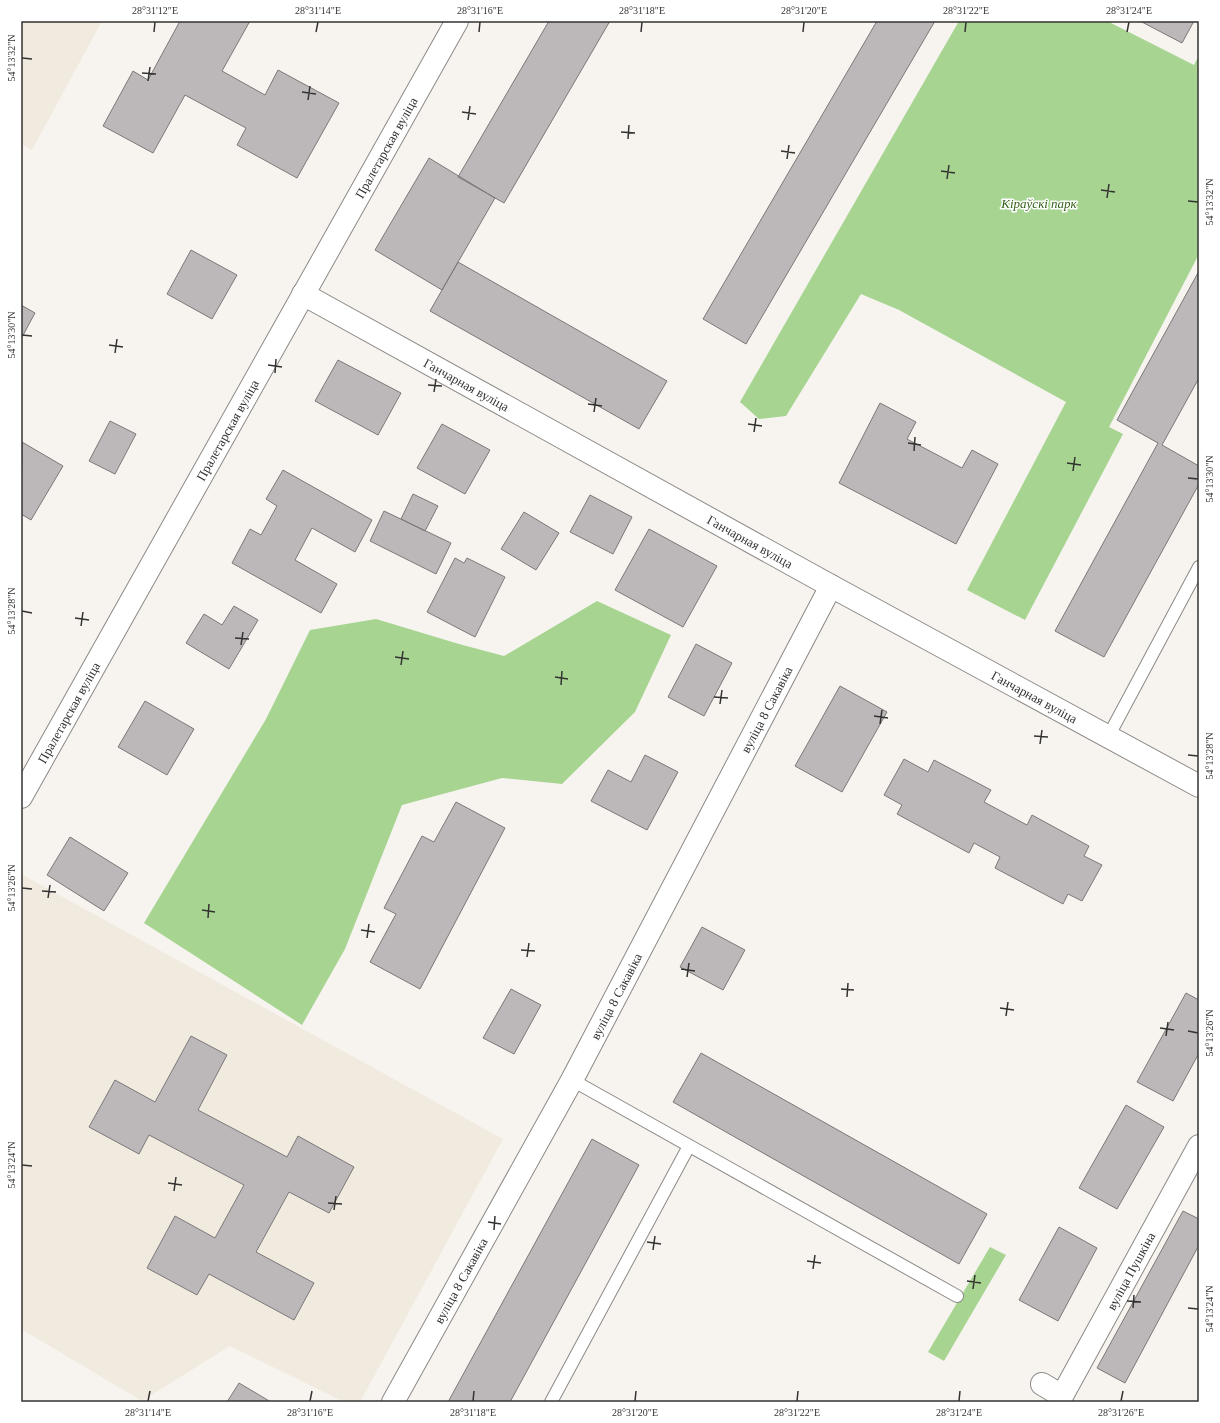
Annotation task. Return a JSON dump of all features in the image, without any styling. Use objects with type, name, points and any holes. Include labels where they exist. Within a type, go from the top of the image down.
[{"type":"street","name":"Пралетарская вуліца","points":[[21,797],[457,21]]},
{"type":"street","name":"Ганчарная вуліца","points":[[303,294],[831,586],[1199,786]]},
{"type":"street","name":"вуліца 8 Сакавіка","points":[[392,1402],[572,1080],[831,586]]},
{"type":"street","name":"вуліца Пушкіна","points":[[1066,1399],[1199,1146]]},
{"type":"street","points":[[1042,1384],[1066,1399]]},
{"type":"lane","points":[[1108,737],[1199,567]]},
{"type":"lane","points":[[572,1080],[957,1296]]},
{"type":"lane","points":[[551,1402],[689,1146]]},
{"type":"shaded area","points":[[21,21],[102,21],[32,150],[21,144]]},
{"type":"shaded area","points":[[21,874],[503,1139],[360,1402],[344,1402],[230,1346],[142,1401],[21,1329]]},
{"type":"green space","name":"Кіраўскі парк","points":[[959,21],[1107,21],[1194,65],[1199,55],[1199,254],[1109,427],[1123,434],[1025,620],[967,590],[1066,402],[899,310],[861,294],[786,416],[759,419],[740,402]]},
{"type":"green space","points":[[597,601],[671,635],[635,712],[562,784],[502,778],[402,805],[345,949],[302,1025],[144,923],[266,719],[310,630],[376,619],[504,656]]},
{"type":"green space","points":[[990,1247],[1006,1255],[944,1361],[928,1352]]},
{"type":"building","points":[[180,21],[250,21],[222,71],[265,95],[278,70],[339,103],[297,178],[237,145],[246,128],[185,95],[153,153],[103,126],[133,71],[148,80]]},
{"type":"building","points":[[549,21],[610,21],[504,203],[458,177]]},
{"type":"building","points":[[877,21],[935,21],[746,344],[703,319]]},
{"type":"building","points":[[1140,21],[1194,21],[1182,43]]},
{"type":"building","points":[[429,158],[495,198],[442,290],[375,250]]},
{"type":"building","points":[[191,250],[237,275],[212,319],[167,294]]},
{"type":"building","points":[[458,262],[667,381],[639,429],[430,311]]},
{"type":"building","points":[[1199,271],[1199,378],[1162,445],[1199,466],[1199,484],[1104,657],[1055,631],[1158,443],[1117,420]]},
{"type":"building","points":[[21,305],[35,313],[21,339]]},
{"type":"building","points":[[338,360],[401,393],[378,435],[315,401]]},
{"type":"building","points":[[880,403],[916,422],[907,439],[962,468],[972,450],[998,464],[956,544],[839,483]]},
{"type":"building","points":[[110,421],[136,434],[115,474],[89,461]]},
{"type":"building","points":[[442,424],[490,450],[465,494],[417,468]]},
{"type":"building","points":[[22,442],[63,466],[31,520],[21,514]]},
{"type":"building","points":[[283,470],[372,520],[355,552],[312,528],[295,560],[337,584],[321,613],[232,563],[250,529],[261,535],[277,506],[266,499]]},
{"type":"building","points":[[413,494],[438,506],[425,531],[401,519]]},
{"type":"building","points":[[590,495],[632,517],[613,554],[570,532]]},
{"type":"building","points":[[384,511],[451,543],[436,574],[370,541]]},
{"type":"building","points":[[524,512],[559,533],[536,570],[501,549]]},
{"type":"building","points":[[649,529],[717,566],[683,627],[615,590]]},
{"type":"building","points":[[455,558],[464,563],[467,558],[505,577],[475,637],[427,612]]},
{"type":"building","points":[[234,606],[258,620],[229,669],[186,643],[204,614],[222,625]]},
{"type":"building","points":[[696,644],[732,663],[704,716],[668,697]]},
{"type":"building","points":[[840,686],[887,712],[842,792],[795,766]]},
{"type":"building","points":[[145,701],[194,729],[167,775],[118,747]]},
{"type":"building","points":[[645,755],[678,772],[647,830],[591,801],[608,770],[631,782]]},
{"type":"building","points":[[904,759],[928,772],[934,760],[991,790],[984,802],[1027,825],[1032,815],[1089,846],[1084,856],[1102,865],[1082,901],[1068,894],[1063,904],[995,868],[1000,857],[974,843],[969,853],[897,814],[902,805],[884,795]]},
{"type":"building","points":[[456,802],[505,828],[420,989],[370,962],[396,914],[384,908],[422,836],[434,842]]},
{"type":"building","points":[[70,837],[128,873],[104,911],[47,875]]},
{"type":"building","points":[[702,927],[745,950],[723,990],[680,967]]},
{"type":"building","points":[[511,989],[541,1005],[514,1054],[483,1038]]},
{"type":"building","points":[[1186,993],[1199,1000],[1199,1053],[1173,1101],[1137,1082]]},
{"type":"building","points":[[191,1036],[227,1055],[198,1110],[287,1157],[298,1136],[354,1167],[329,1213],[289,1192],[256,1252],[314,1283],[294,1320],[209,1274],[197,1295],[147,1268],[175,1216],[215,1238],[244,1185],[149,1135],[139,1154],[89,1127],[115,1080],[155,1102]]},
{"type":"building","points":[[701,1053],[987,1214],[959,1264],[673,1102]]},
{"type":"building","points":[[1126,1105],[1164,1127],[1117,1209],[1079,1188]]},
{"type":"building","points":[[592,1139],[639,1165],[510,1402],[448,1402]]},
{"type":"building","points":[[1183,1211],[1199,1219],[1199,1245],[1125,1383],[1097,1368]]},
{"type":"building","points":[[1059,1227],[1097,1248],[1058,1321],[1019,1300]]},
{"type":"building","points":[[239,1383],[271,1402],[227,1402]]}]
